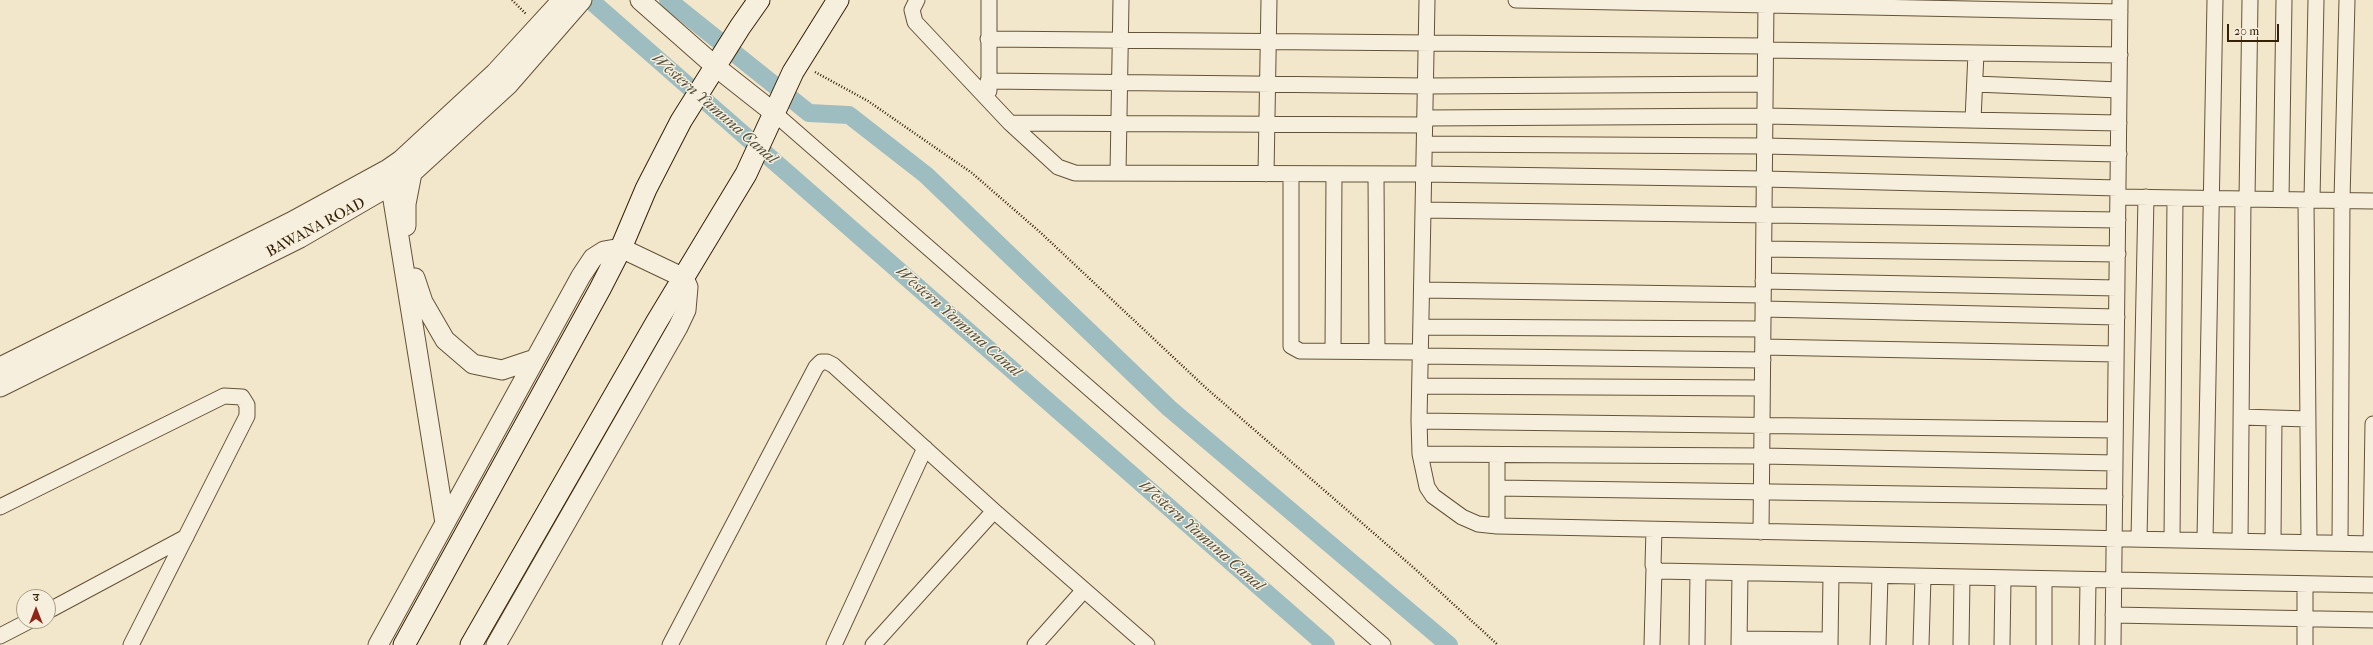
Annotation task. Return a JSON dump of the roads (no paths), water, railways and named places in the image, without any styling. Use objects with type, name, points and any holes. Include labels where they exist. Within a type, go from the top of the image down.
[{"type":"main road","points":[[404,645],[621,248],[646,189],[681,121],[740,27],[759,0]]},
{"type":"main road","points":[[471,645],[656,323],[746,174],[774,111],[796,67],[838,0]]},
{"type":"street","name":"BAWANA ROAD","points":[[0,367],[291,222],[388,169],[401,160],[495,73],[562,8],[582,0]]},
{"type":"street","points":[[640,0],[716,65],[774,111],[1383,645]]},
{"type":"street","points":[[917,0],[912,10],[915,22],[1010,123],[1058,167],[1065,171],[1118,174],[1424,174],[1764,179],[2118,192],[2146,198],[2373,201]]},
{"type":"street","points":[[989,0],[989,102]]},
{"type":"street","points":[[1118,174],[1121,0]]},
{"type":"street","points":[[1266,174],[1269,0]]},
{"type":"street","points":[[1427,0],[1420,354],[1420,454],[1424,478],[1433,496],[1470,522],[1497,526],[1654,530],[2372,544],[2373,424]]},
{"type":"street","points":[[1516,0],[2120,6],[2113,645]]},
{"type":"street","points":[[2205,540],[2210,198],[2215,0]]},
{"type":"street","points":[[2240,541],[2245,199],[2250,0]]},
{"type":"street","points":[[2281,200],[2284,0]]},
{"type":"street","points":[[2309,542],[2309,200],[2316,0]]},
{"type":"street","points":[[2340,543],[2342,200],[2347,0]]},
{"type":"street","points":[[1761,532],[1766,2]]},
{"type":"street","name":"BAWANA ROAD","points":[[0,387],[300,238],[412,174],[508,85],[562,8]]},
{"type":"street","points":[[988,39],[1427,43],[2120,55]]},
{"type":"street","points":[[1973,120],[1976,53]]},
{"type":"street","points":[[988,81],[1426,86],[1765,84]]},
{"type":"street","points":[[1975,84],[2119,90]]},
{"type":"street","points":[[1010,123],[1267,125],[1765,116],[2119,123]]},
{"type":"street","points":[[1425,144],[1764,146],[2119,154]]},
{"type":"street","points":[[388,169],[445,523]]},
{"type":"street","points":[[412,174],[406,204],[409,254],[423,302],[445,340],[473,364],[502,370],[535,359]]},
{"type":"street","points":[[1291,174],[1290,342],[1292,346],[1300,351],[1377,351],[1420,354],[2116,354]]},
{"type":"street","points":[[1333,351],[1334,174]]},
{"type":"street","points":[[1376,174],[1377,351]]},
{"type":"street","points":[[2139,539],[2146,198]]},
{"type":"street","points":[[2172,540],[2175,198]]},
{"type":"street","points":[[1423,210],[2118,220]]},
{"type":"street","points":[[378,645],[535,359],[593,258],[604,251],[621,248],[684,278],[688,287],[686,310],[678,327],[496,645]]},
{"type":"street","points":[[1764,249],[2118,254]]},
{"type":"street","points":[[1422,290],[1763,295],[2117,288]]},
{"type":"street","points":[[1763,295],[2117,317]]},
{"type":"street","points":[[1421,327],[1763,329]]},
{"type":"street","points":[[670,645],[812,374],[821,362],[827,362],[833,365],[994,511],[1147,645]]},
{"type":"street","points":[[1420,386],[1762,388]]},
{"type":"street","points":[[0,507],[224,396],[242,397],[247,405],[247,416],[131,645]]},
{"type":"street","points":[[2241,417],[2308,419]]},
{"type":"street","points":[[2273,542],[2274,418]]},
{"type":"street","points":[[1419,421],[2115,430]]},
{"type":"street","points":[[834,645],[925,448]]},
{"type":"street","points":[[1420,454],[1762,456],[2115,463]]},
{"type":"street","points":[[1497,455],[1497,526]]},
{"type":"street","points":[[1497,488],[2115,497]]},
{"type":"street","points":[[873,645],[994,511]]},
{"type":"street","points":[[1652,645],[1654,530]]},
{"type":"street","points":[[56,607],[186,537]]},
{"type":"street","points":[[1654,568],[1658,571],[1740,573],[2044,580],[2373,585]]},
{"type":"street","points":[[1697,645],[1698,572]]},
{"type":"street","points":[[1740,573],[1739,642],[1830,643],[1831,575]]},
{"type":"street","points":[[1878,645],[1880,576]]},
{"type":"street","points":[[1921,645],[1923,577]]},
{"type":"street","points":[[1961,645],[1962,578]]},
{"type":"street","points":[[2002,645],[2003,579]]},
{"type":"street","points":[[2044,580],[2044,645]]},
{"type":"street","points":[[2087,645],[2088,580]]},
{"type":"street","points":[[2305,584],[2305,645]]},
{"type":"street","points":[[1034,645],[1084,590]]},
{"type":"street","points":[[2113,615],[2373,620]]},
{"type":"street","points":[[0,636],[16,628]]},
{"type":"waterway","name":"Western Yamuna Canal","points":[[590,0],[1326,645]]},
{"type":"waterway","points":[[668,0],[809,113],[849,115],[926,175],[1169,408],[1449,645]]}]
